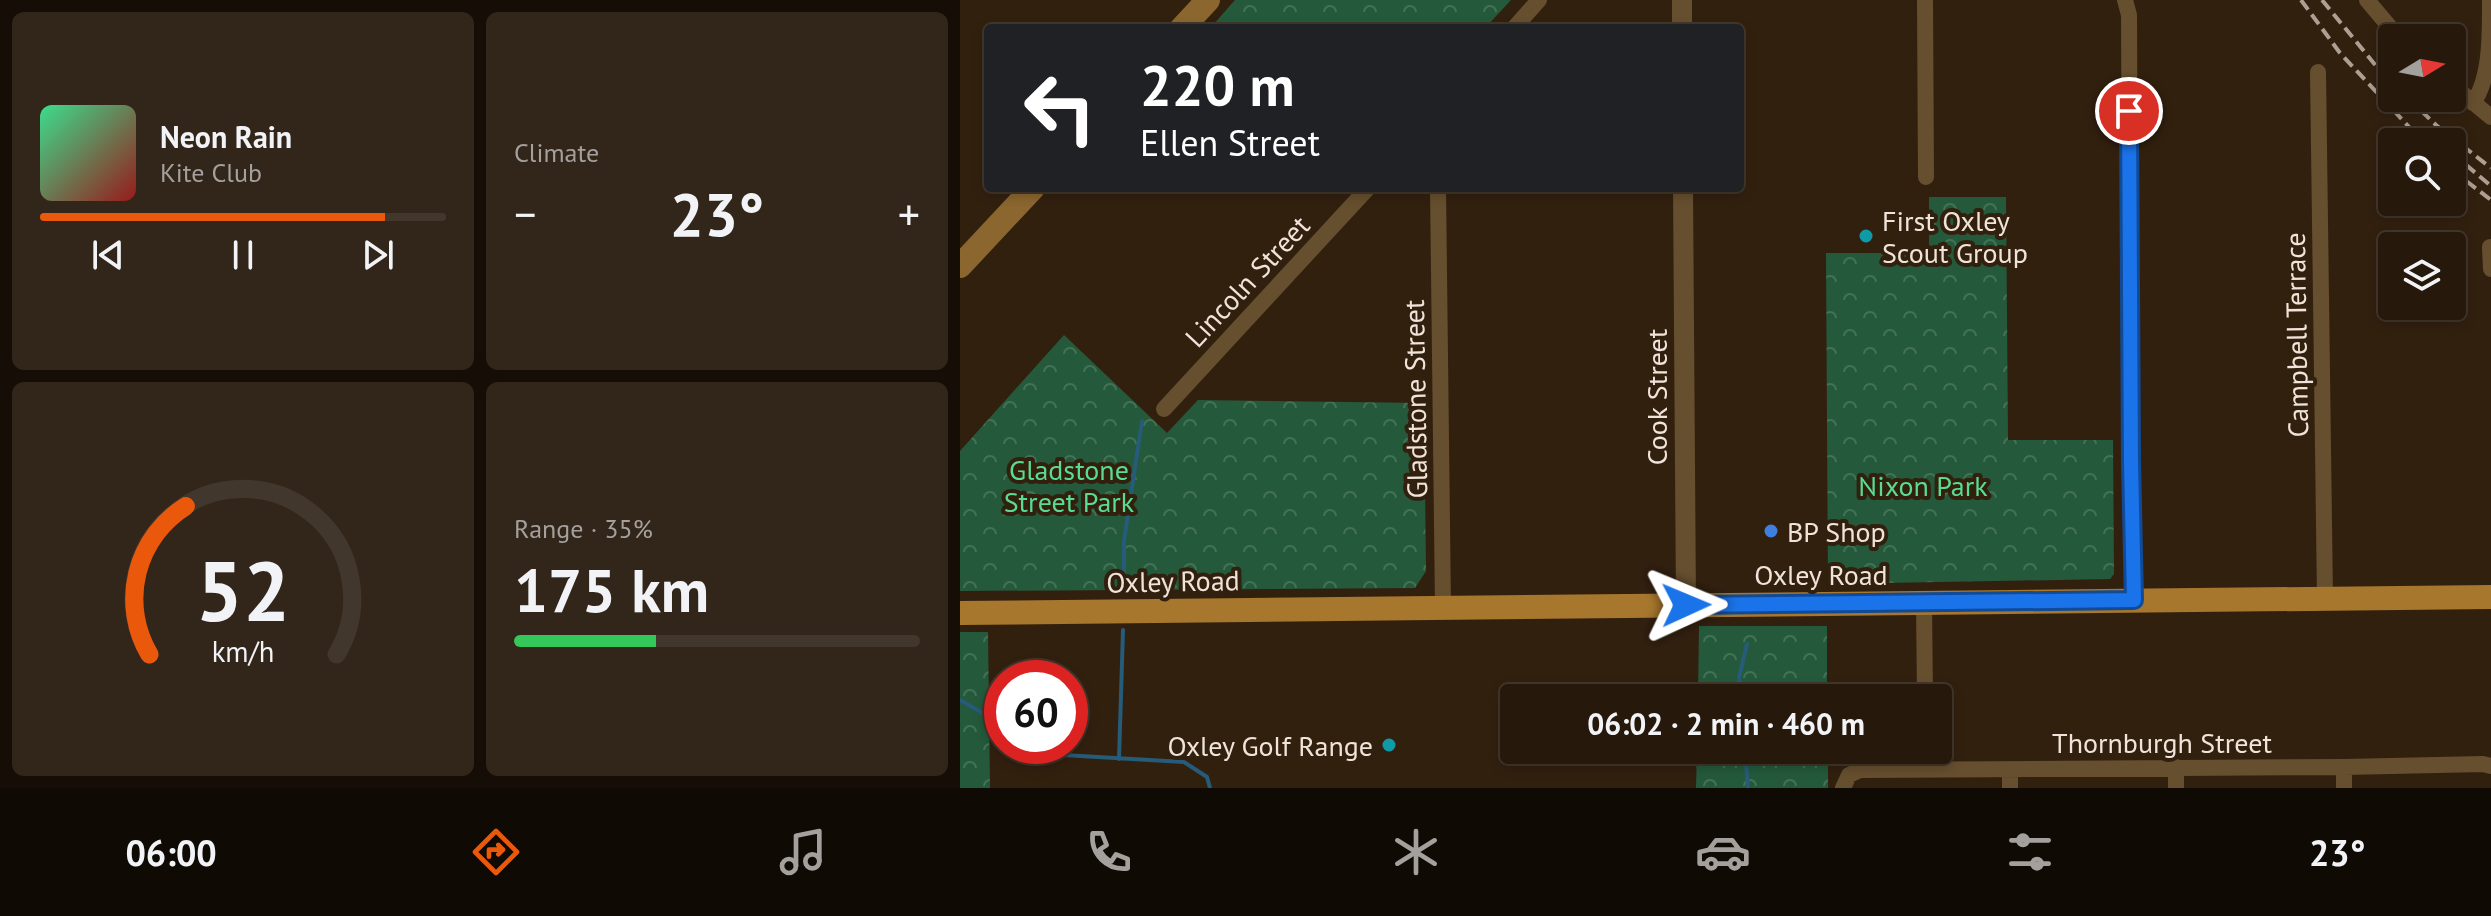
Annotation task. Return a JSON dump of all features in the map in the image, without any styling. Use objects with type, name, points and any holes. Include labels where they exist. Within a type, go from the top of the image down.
[{"type":"main road","points":[[1186,24],[1208,0]]},
{"type":"main road","points":[[960,266],[1029,192]]},
{"type":"main road","name":"Oxley Road","points":[[960,613],[2491,597]]},
{"type":"street","points":[[1518,24],[1539,0]]},
{"type":"street","points":[[1682,0],[1682,24]]},
{"type":"street","points":[[1925,0],[1926,177]]},
{"type":"street","points":[[2125,0],[2129,15],[2134,600]]},
{"type":"street","points":[[2367,0],[2387,24]]},
{"type":"street","points":[[2473,103],[2488,85],[2491,70],[2490,0]]},
{"type":"street","name":"Campbell Terrace","points":[[2318,72],[2325,598]]},
{"type":"street","points":[[2466,97],[2491,117]]},
{"type":"street","name":"Lincoln Street","points":[[1164,409],[1364,192]]},
{"type":"street","name":"Gladstone Street","points":[[1438,192],[1443,608]]},
{"type":"street","name":"Cook Street","points":[[1683,192],[1686,605]]},
{"type":"street","points":[[2490,247],[2491,269]]},
{"type":"street","points":[[1924,603],[1925,684]]},
{"type":"street","points":[[1926,764],[1926,769]]},
{"type":"street","name":"Thornburgh Street","points":[[1843,788],[1849,775],[1860,770],[2491,766]]},
{"type":"street","points":[[2176,767],[2176,788]]},
{"type":"street","points":[[2344,767],[2344,788]]},
{"type":"street","points":[[2010,769],[2010,788]]},
{"type":"green space","points":[[1235,0],[1511,0],[1489,24],[1214,24]]},
{"type":"green space","name":"Nixon Park","points":[[1929,197],[2006,197],[2008,440],[2113,440],[2114,574],[2110,579],[1828,584],[1826,253],[1884,253],[1884,248],[1929,248]]},
{"type":"green space","name":"Gladstone Street Park","points":[[1064,335],[1167,433],[1198,400],[1424,403],[1426,571],[1415,588],[960,591],[960,451]]},
{"type":"green space","points":[[1699,626],[1827,626],[1827,684],[1698,684]]},
{"type":"green space","points":[[960,632],[988,632],[988,660],[984,660],[984,764],[990,764],[990,788],[960,788]]},
{"type":"green space","points":[[1697,764],[1828,764],[1828,788],[1696,788]]},
{"type":"waterway","points":[[1124,590],[1124,541],[1142,421]]},
{"type":"waterway","points":[[1119,759],[1123,630]]},
{"type":"waterway","points":[[1740,684],[1747,644]]},
{"type":"waterway","points":[[960,700],[984,715]]},
{"type":"waterway","points":[[1088,756],[1184,762],[1207,777],[1210,788]]},
{"type":"waterway","points":[[1746,764],[1748,788]]},
{"type":"railway","points":[[2301,0],[2340,53],[2410,128]]},
{"type":"railway","points":[[2322,0],[2378,68]]},
{"type":"railway","points":[[2423,112],[2491,168]]},
{"type":"railway","points":[[2466,165],[2491,186]]},
{"type":"railway","points":[[2466,181],[2491,200]]},
{"type":"place","name":"First Oxley Scout Group","points":[[1866,236]]},
{"type":"place","name":"BP Shop","points":[[1771,531]]},
{"type":"place","name":"Oxley Golf Range","points":[[1389,745]]},
{"type":"route","points":[[1686,605],[2134,600],[2129,111]]}]
